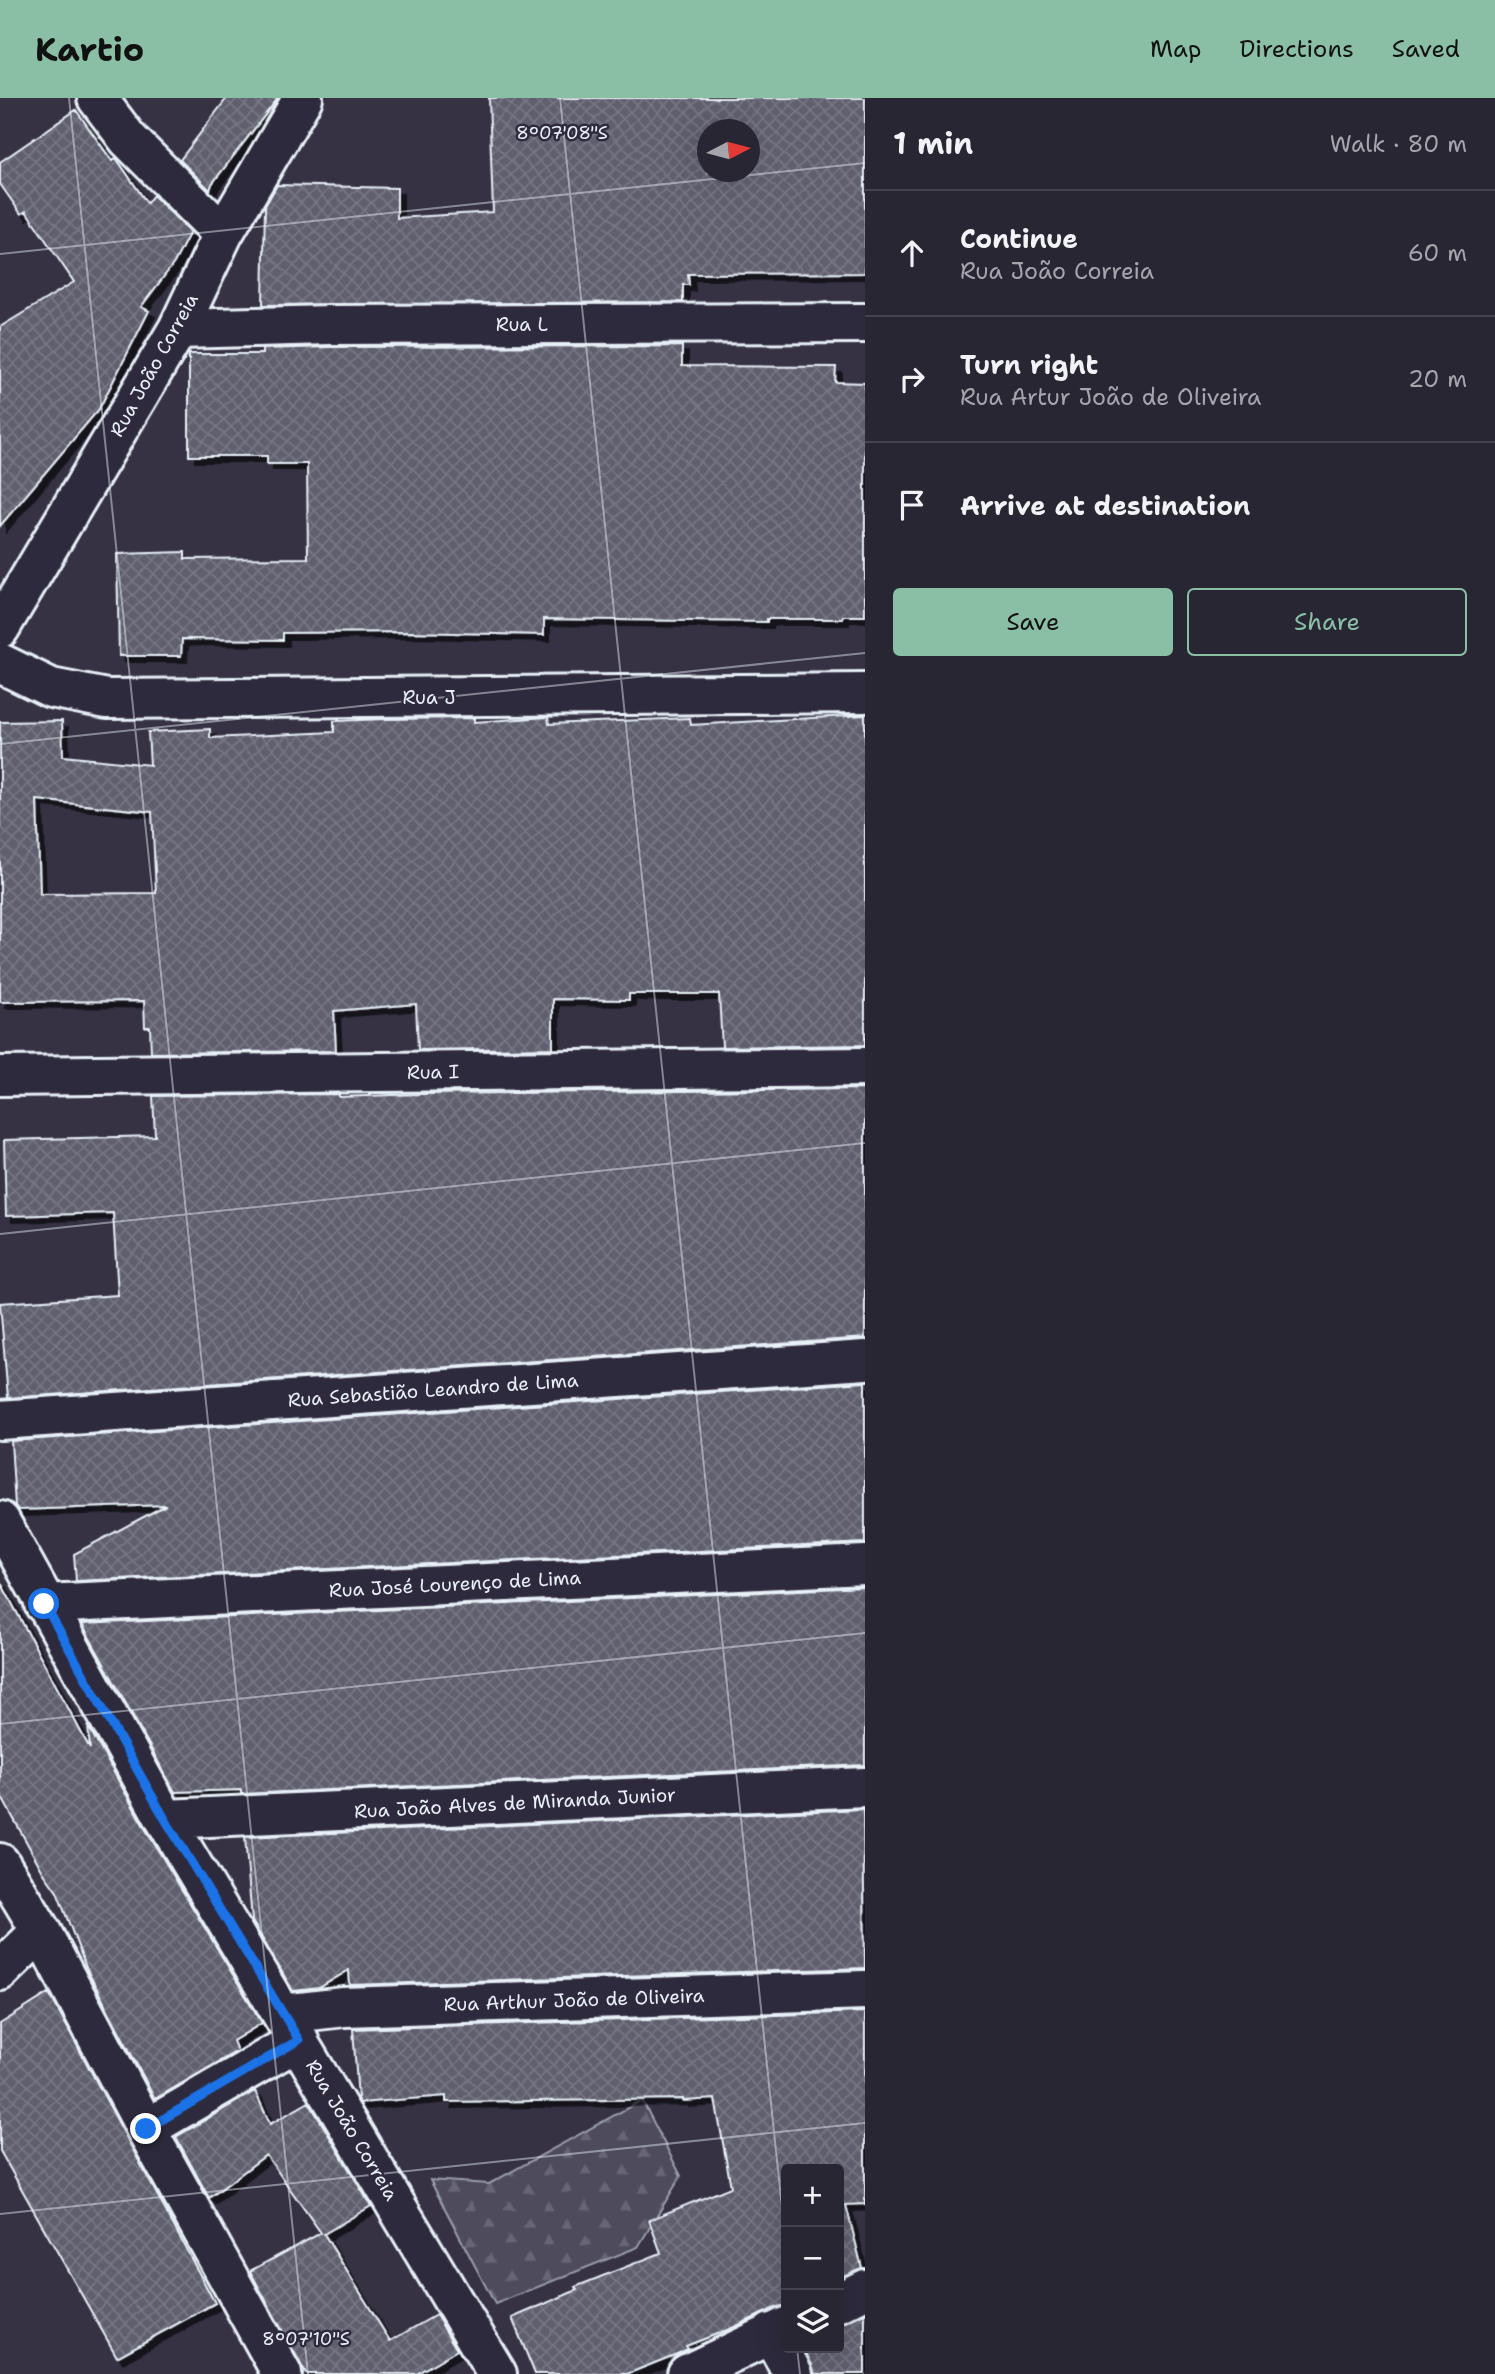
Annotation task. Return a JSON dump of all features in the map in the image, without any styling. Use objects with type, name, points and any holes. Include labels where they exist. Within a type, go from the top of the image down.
[{"type":"street","points":[[97,98],[128,139],[223,234]]},
{"type":"street","name":"Rua João Correia","points":[[0,628],[178,329],[223,234],[303,98]]},
{"type":"street","name":"Rua L","points":[[178,329],[330,325],[865,323]]},
{"type":"street","name":"Rua J","points":[[0,663],[51,688],[107,699],[865,693]]},
{"type":"street","name":"Rua I","points":[[0,1076],[865,1068]]},
{"type":"street","name":"Rua Sebastião Leandro de Lima","points":[[0,1420],[865,1360]]},
{"type":"street","name":"Rua João Correia","points":[[0,1521],[165,1819],[497,2374]]},
{"type":"street","name":"Rua José Lourenço de Lima","points":[[44,1604],[865,1565]]},
{"type":"street","name":"Rua João Alves de Miranda Junior","points":[[165,1819],[865,1787]]},
{"type":"street","points":[[0,1863],[41,1931],[146,2129],[282,2374]]},
{"type":"street","points":[[0,1971],[41,1931]]},
{"type":"street","name":"Rua Arthur João de Oliveira","points":[[291,2027],[344,2007],[865,1990]]},
{"type":"street","points":[[146,2129],[291,2027]]},
{"type":"street","points":[[844,2300],[865,2290]]},
{"type":"street","points":[[687,2374],[779,2330],[793,2374]]},
{"type":"green space","points":[[642,2100],[681,2176],[638,2247],[495,2304],[430,2180],[489,2184]]},
{"type":"building","points":[[227,98],[278,98],[210,190],[180,160]]},
{"type":"building","points":[[489,98],[865,98],[865,273],[688,274],[689,285],[683,285],[683,302],[263,305],[265,206],[277,185],[397,188],[397,218],[493,212]]},
{"type":"building","points":[[76,110],[112,161],[116,158],[147,203],[153,195],[190,232],[174,263],[141,307],[149,311],[99,409],[0,526],[0,327],[74,282],[26,211],[21,214],[0,184],[0,162]]},
{"type":"building","points":[[682,346],[682,366],[836,367],[835,382],[865,383],[865,616],[843,616],[843,619],[767,619],[767,622],[544,619],[544,635],[283,633],[283,640],[182,639],[181,656],[119,656],[117,554],[185,552],[185,559],[308,558],[307,464],[267,464],[267,456],[189,456],[189,354],[262,354],[262,349],[330,347]]},
{"type":"building","points":[[865,715],[865,1045],[722,1047],[719,994],[629,994],[629,1000],[553,999],[553,1048],[418,1050],[416,1004],[334,1011],[336,1051],[151,1053],[150,1027],[145,1027],[144,1001],[0,1002],[0,722],[62,721],[63,756],[150,765],[148,732],[210,729],[210,738],[334,732],[334,721],[385,719],[474,718],[474,722],[548,717],[549,724],[690,718],[691,725]],"holes":[[[37,800],[152,812],[156,893],[40,894]]]},
{"type":"building","points":[[865,1089],[865,1338],[8,1398],[0,1303],[118,1295],[113,1213],[6,1216],[4,1140],[155,1136],[153,1096],[339,1094],[339,1097]]},
{"type":"building","points":[[865,1382],[865,1543],[76,1581],[74,1554],[166,1505],[18,1510],[15,1506],[11,1441]]},
{"type":"building","points":[[0,1581],[90,1749],[88,1726],[146,1830],[262,2023],[233,2041],[237,2051],[155,2099],[87,1970],[57,1892],[0,1794]]},
{"type":"building","points":[[865,1587],[865,1765],[241,1794],[241,1790],[175,1792],[82,1624]]},
{"type":"building","points":[[863,1809],[865,1968],[350,1985],[349,1970],[319,1988],[293,1991],[252,1921],[245,1837]]},
{"type":"building","points":[[49,1993],[215,2303],[117,2357],[0,2151],[0,2024]]},
{"type":"building","points":[[865,2012],[865,2204],[846,2205],[862,2268],[844,2276],[844,2164],[781,2164],[781,2306],[627,2374],[535,2374],[512,2318],[577,2290],[575,2287],[661,2253],[649,2220],[731,2187],[715,2099],[446,2102],[446,2096],[360,2103],[353,2029]]},
{"type":"building","points":[[255,2091],[270,2124],[309,2102],[371,2206],[324,2234],[390,2341],[436,2315],[457,2350],[416,2374],[306,2374],[250,2271],[321,2233],[266,2155],[209,2198],[176,2137]]},
{"type":"building","points":[[865,2313],[865,2374],[815,2374],[806,2353],[844,2353],[844,2322]]},
{"type":"route","points":[[44,1604],[165,1819],[299,2040],[146,2129]]}]
